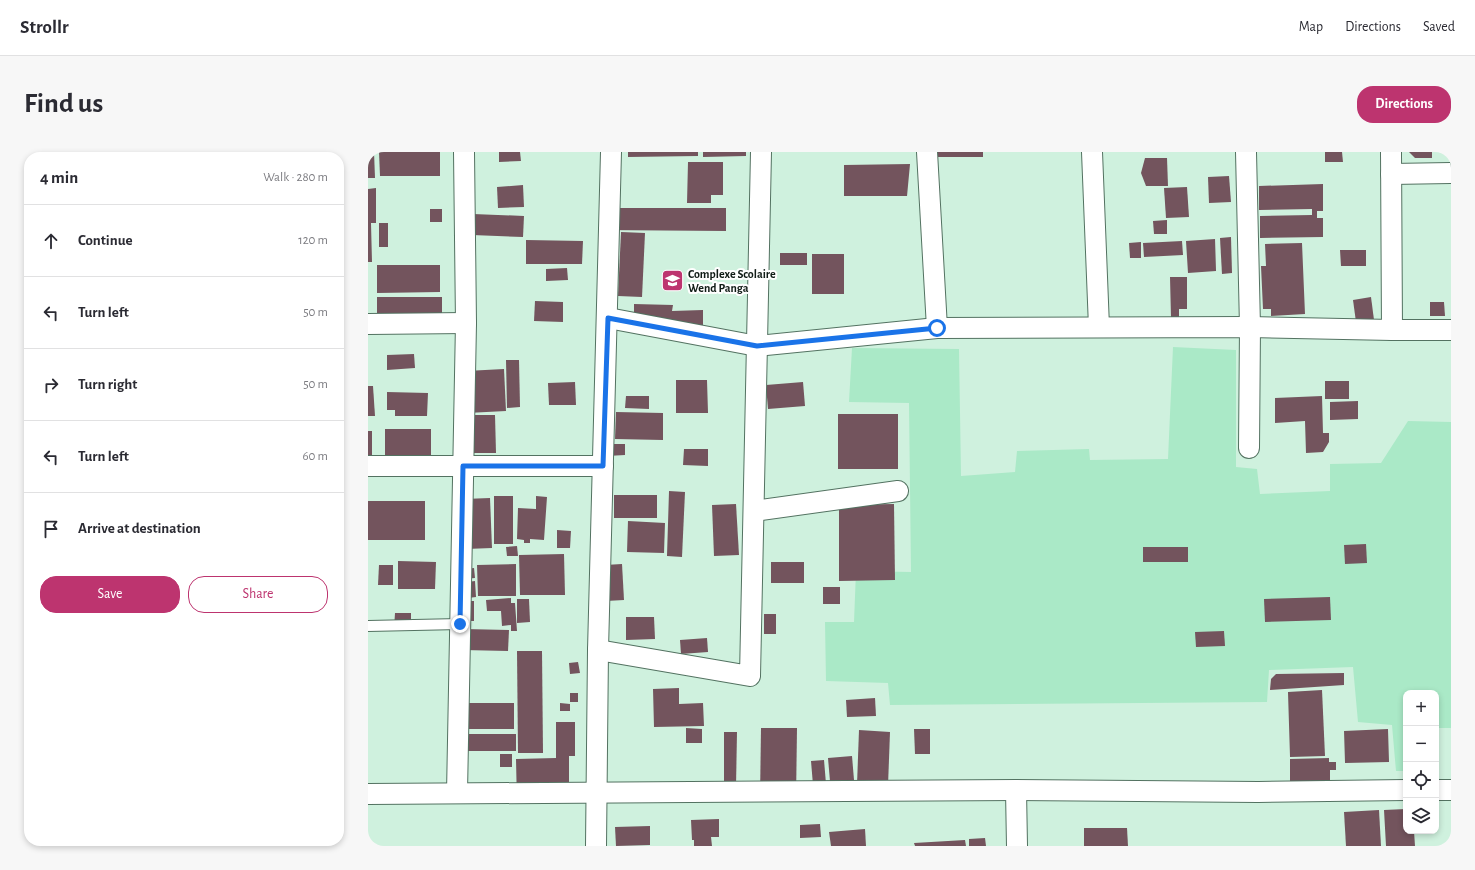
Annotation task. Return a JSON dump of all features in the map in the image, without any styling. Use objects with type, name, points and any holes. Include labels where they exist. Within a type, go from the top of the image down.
[{"type":"street","points":[[457,793],[466,323],[464,152]]},
{"type":"street","points":[[596,846],[598,650],[612,152]]},
{"type":"street","points":[[598,650],[750,676],[761,152]]},
{"type":"street","points":[[927,152],[937,328]]},
{"type":"street","points":[[1092,152],[1099,327]]},
{"type":"street","points":[[1246,152],[1250,327],[1249,448]]},
{"type":"street","points":[[1391,152],[1392,330]]},
{"type":"street","points":[[1391,174],[1451,173]]},
{"type":"street","points":[[608,318],[757,346],[937,328],[1250,327],[1451,330]]},
{"type":"street","points":[[368,324],[466,323]]},
{"type":"street","points":[[368,466],[603,466]]},
{"type":"street","points":[[754,512],[898,491]]},
{"type":"street","points":[[368,794],[1016,790],[1258,792],[1403,790]]},
{"type":"street","points":[[1016,790],[1017,846]]},
{"type":"street","points":[[1439,790],[1451,790]]},
{"type":"lane","points":[[368,626],[460,624]]},
{"type":"green space","points":[[1173,347],[1236,350],[1236,467],[1257,469],[1260,494],[1330,491],[1330,464],[1381,463],[1408,421],[1451,422],[1451,728],[1439,728],[1439,690],[1403,690],[1403,771],[1396,771],[1392,725],[1358,722],[1353,667],[1269,670],[1267,702],[890,705],[888,683],[826,681],[825,622],[854,622],[856,571],[911,572],[909,403],[849,402],[852,348],[959,349],[961,476],[1015,472],[1017,451],[1089,449],[1090,460],[1168,459]]},
{"type":"building","points":[[368,152],[374,152],[375,178],[368,178]]},
{"type":"building","points":[[379,152],[440,152],[440,176],[380,176]]},
{"type":"building","points":[[499,152],[520,152],[521,161],[499,162]]},
{"type":"building","points":[[628,152],[698,152],[698,156],[628,157]]},
{"type":"building","points":[[703,152],[746,152],[746,156],[703,157]]},
{"type":"building","points":[[937,152],[983,152],[983,157],[937,157]]},
{"type":"building","points":[[1325,152],[1342,152],[1343,162],[1325,162]]},
{"type":"building","points":[[1409,152],[1432,152],[1432,158],[1415,158]]},
{"type":"building","points":[[1145,158],[1167,158],[1168,186],[1146,186],[1141,173]]},
{"type":"building","points":[[688,162],[723,162],[723,195],[711,195],[711,203],[687,203]]},
{"type":"building","points":[[910,164],[907,196],[844,196],[844,165]]},
{"type":"building","points":[[1229,176],[1231,202],[1209,203],[1208,177]]},
{"type":"building","points":[[1323,184],[1323,211],[1317,211],[1317,218],[1323,218],[1323,237],[1260,238],[1260,216],[1312,215],[1312,209],[1259,210],[1259,186]]},
{"type":"building","points":[[523,185],[524,207],[498,208],[497,187]]},
{"type":"building","points":[[1187,187],[1189,217],[1166,218],[1164,188]]},
{"type":"building","points":[[376,188],[376,223],[371,223],[372,262],[368,262],[368,189]]},
{"type":"building","points":[[600,208],[726,208],[726,231],[600,230]]},
{"type":"building","points":[[430,209],[442,209],[442,222],[430,222]]},
{"type":"building","points":[[473,214],[524,216],[523,237],[472,235]]},
{"type":"building","points":[[1167,220],[1167,234],[1154,234],[1153,221]]},
{"type":"building","points":[[379,223],[388,223],[388,247],[379,247]]},
{"type":"building","points":[[621,232],[645,233],[642,297],[618,296]]},
{"type":"building","points":[[1231,237],[1232,273],[1222,274],[1220,238]]},
{"type":"building","points":[[1215,239],[1216,271],[1188,273],[1186,241]]},
{"type":"building","points":[[526,240],[583,241],[582,264],[526,264]]},
{"type":"building","points":[[1182,241],[1183,255],[1144,257],[1143,243]]},
{"type":"building","points":[[1141,242],[1141,258],[1130,258],[1129,243]]},
{"type":"building","points":[[1302,243],[1305,314],[1271,316],[1271,309],[1263,309],[1261,266],[1266,266],[1265,244]]},
{"type":"building","points":[[1340,250],[1366,250],[1366,266],[1341,266]]},
{"type":"building","points":[[780,253],[807,253],[807,265],[780,265]]},
{"type":"building","points":[[812,254],[844,254],[844,294],[812,294]]},
{"type":"building","points":[[377,265],[440,265],[440,292],[377,293]]},
{"type":"building","points":[[567,268],[568,280],[546,281],[546,269]]},
{"type":"building","points":[[1170,277],[1187,277],[1187,309],[1179,309],[1179,318],[1171,318]]},
{"type":"building","points":[[377,297],[442,297],[442,329],[377,330]]},
{"type":"building","points":[[1371,297],[1374,320],[1356,322],[1353,300]]},
{"type":"building","points":[[535,301],[563,302],[563,322],[534,321]]},
{"type":"building","points":[[1430,302],[1444,302],[1445,316],[1430,316]]},
{"type":"building","points":[[634,304],[673,305],[672,311],[703,310],[703,330],[634,329]]},
{"type":"building","points":[[414,354],[415,368],[387,370],[387,355]]},
{"type":"building","points":[[506,360],[519,360],[520,407],[507,408]]},
{"type":"building","points":[[504,369],[506,411],[467,413],[466,371]]},
{"type":"building","points":[[676,380],[707,380],[708,413],[676,413]]},
{"type":"building","points":[[1325,381],[1349,381],[1349,399],[1325,399]]},
{"type":"building","points":[[575,382],[576,405],[549,405],[548,383]]},
{"type":"building","points":[[803,382],[805,406],[768,409],[766,385]]},
{"type":"building","points":[[368,386],[373,386],[375,416],[368,416]]},
{"type":"building","points":[[387,392],[428,393],[427,416],[395,416],[395,410],[387,410]]},
{"type":"building","points":[[626,396],[649,396],[649,409],[625,408]]},
{"type":"building","points":[[1322,396],[1323,433],[1329,433],[1329,442],[1323,452],[1306,453],[1305,421],[1275,423],[1275,398]]},
{"type":"building","points":[[1358,401],[1358,419],[1330,420],[1330,402]]},
{"type":"building","points":[[616,412],[663,413],[663,440],[615,439]]},
{"type":"building","points":[[838,414],[898,414],[898,469],[838,469]]},
{"type":"building","points":[[458,415],[495,415],[496,453],[458,453]]},
{"type":"building","points":[[385,429],[431,429],[431,456],[385,456]]},
{"type":"building","points":[[368,431],[372,431],[372,457],[368,457]]},
{"type":"building","points":[[607,444],[625,444],[625,455],[607,456]]},
{"type":"building","points":[[684,449],[708,449],[708,466],[683,465]]},
{"type":"building","points":[[669,491],[685,492],[682,557],[667,556]]},
{"type":"building","points":[[614,495],[657,495],[657,518],[614,518]]},
{"type":"building","points":[[494,496],[513,496],[513,544],[494,544]]},
{"type":"building","points":[[536,496],[547,497],[544,540],[530,539],[530,543],[524,543],[524,540],[517,539],[518,508],[536,509]]},
{"type":"building","points":[[490,498],[492,548],[466,549],[464,499]]},
{"type":"building","points":[[368,501],[425,501],[425,540],[368,540]]},
{"type":"building","points":[[736,504],[739,555],[714,556],[712,505]]},
{"type":"building","points":[[894,504],[895,580],[839,581],[839,505]]},
{"type":"building","points":[[628,521],[665,523],[664,553],[627,552]]},
{"type":"building","points":[[557,530],[571,531],[570,548],[557,548]]},
{"type":"building","points":[[1366,544],[1367,563],[1345,564],[1344,545]]},
{"type":"building","points":[[517,546],[518,556],[507,556],[506,547]]},
{"type":"building","points":[[1143,547],[1188,547],[1188,562],[1143,562]]},
{"type":"building","points":[[564,554],[565,595],[520,595],[519,555]]},
{"type":"building","points":[[398,561],[436,562],[435,589],[398,589]]},
{"type":"building","points":[[771,562],[804,562],[804,583],[771,583]]},
{"type":"building","points":[[516,564],[516,596],[478,596],[477,565]]},
{"type":"building","points":[[622,564],[624,600],[606,601],[605,565]]},
{"type":"building","points":[[379,565],[393,565],[393,585],[378,585]]},
{"type":"building","points":[[474,568],[475,578],[464,579],[464,569]]},
{"type":"building","points":[[475,581],[476,597],[468,598],[467,582]]},
{"type":"building","points":[[823,587],[840,587],[840,604],[823,604]]},
{"type":"building","points":[[1330,597],[1331,620],[1265,622],[1264,599]]},
{"type":"building","points":[[511,598],[511,603],[515,603],[517,631],[511,631],[511,625],[502,626],[501,611],[487,611],[486,600]]},
{"type":"building","points":[[517,599],[529,599],[530,622],[517,623]]},
{"type":"building","points":[[464,601],[474,601],[474,621],[465,621]]},
{"type":"building","points":[[395,613],[411,613],[411,628],[394,628]]},
{"type":"building","points":[[764,614],[776,614],[776,634],[764,634]]},
{"type":"building","points":[[626,617],[654,617],[655,639],[626,640]]},
{"type":"building","points":[[464,629],[509,630],[508,651],[463,650]]},
{"type":"building","points":[[1224,631],[1225,646],[1196,647],[1195,632]]},
{"type":"building","points":[[707,638],[708,652],[681,654],[680,640]]},
{"type":"building","points":[[517,651],[542,651],[543,753],[518,753]]},
{"type":"building","points":[[578,662],[580,673],[570,674],[569,663]]},
{"type":"building","points":[[1344,673],[1344,685],[1270,690],[1271,679],[1276,674]]},
{"type":"building","points":[[679,688],[679,704],[703,703],[704,726],[654,727],[653,689]]},
{"type":"building","points":[[1322,690],[1325,756],[1290,757],[1288,692]]},
{"type":"building","points":[[570,693],[578,693],[578,702],[570,702]]},
{"type":"building","points":[[875,698],[876,716],[847,717],[846,700]]},
{"type":"building","points":[[464,703],[514,703],[514,729],[464,729]]},
{"type":"building","points":[[560,703],[570,704],[570,711],[560,711]]},
{"type":"building","points":[[556,722],[575,722],[575,756],[569,756],[569,791],[557,791],[557,803],[517,804],[516,759],[556,758]]},
{"type":"building","points":[[686,728],[702,729],[702,743],[686,743]]},
{"type":"building","points":[[761,728],[797,728],[796,800],[760,799]]},
{"type":"building","points":[[914,729],[930,729],[930,754],[915,754]]},
{"type":"building","points":[[1388,729],[1389,762],[1345,763],[1344,731]]},
{"type":"building","points":[[859,730],[890,732],[888,786],[857,785]]},
{"type":"building","points":[[724,732],[737,732],[736,787],[724,787]]},
{"type":"building","points":[[463,734],[516,734],[516,751],[463,751]]},
{"type":"building","points":[[500,754],[512,754],[512,767],[500,767]]},
{"type":"building","points":[[852,756],[854,780],[830,781],[828,758]]},
{"type":"building","points":[[1329,758],[1329,762],[1336,762],[1336,770],[1330,770],[1330,782],[1290,783],[1290,759]]},
{"type":"building","points":[[824,760],[827,796],[814,797],[811,761]]},
{"type":"building","points":[[1403,809],[1403,834],[1414,834],[1415,846],[1386,846],[1384,810]]},
{"type":"building","points":[[1379,810],[1381,846],[1346,846],[1344,812]]},
{"type":"building","points":[[719,819],[719,837],[711,837],[712,846],[694,846],[694,840],[692,840],[691,820]]},
{"type":"building","points":[[820,824],[821,837],[800,838],[800,825]]},
{"type":"building","points":[[650,826],[650,845],[616,846],[615,827]]},
{"type":"building","points":[[1084,828],[1127,828],[1128,846],[1084,846]]},
{"type":"building","points":[[865,829],[866,846],[831,846],[829,832]]},
{"type":"building","points":[[985,838],[986,846],[969,846],[969,839]]},
{"type":"building","points":[[965,840],[966,846],[915,846],[914,843]]},
{"type":"place","name":"Complexe Scolaire Wend Panga","points":[[672,281]]},
{"type":"route","points":[[460,624],[463,466],[603,466],[608,318],[757,346],[937,328]]}]
